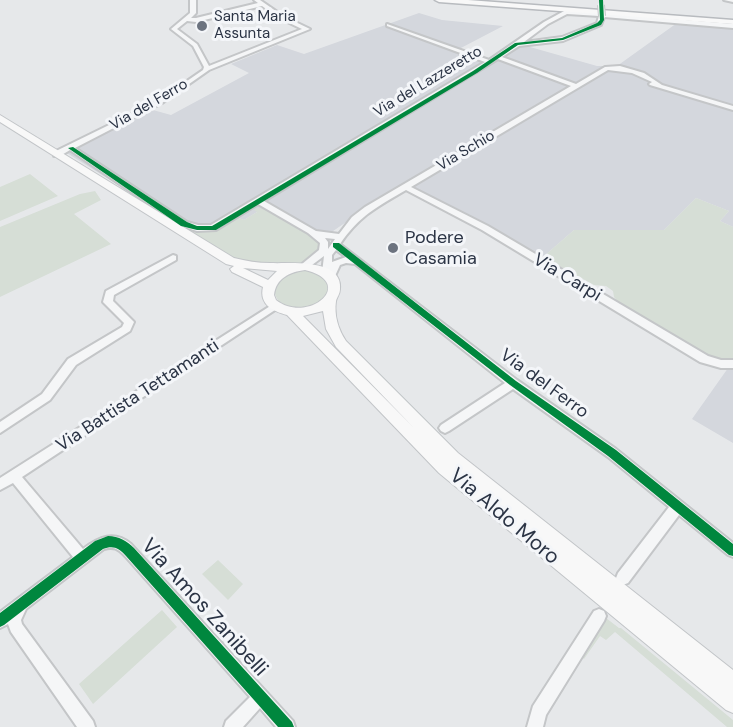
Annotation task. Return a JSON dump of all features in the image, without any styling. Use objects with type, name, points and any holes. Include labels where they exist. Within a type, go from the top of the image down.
[{"type":"highway","points":[[439,0],[733,22]]},
{"type":"highway","points":[[481,0],[733,22]]},
{"type":"main road","points":[[0,118],[52,155],[217,262],[269,285]]},
{"type":"main road","points":[[0,126],[230,261],[251,266],[292,268]]},
{"type":"main road","points":[[275,306],[268,296],[269,285],[278,273],[305,266],[330,275]]},
{"type":"main road","name":"Via Aldo Moro","points":[[330,275],[336,286],[330,301],[329,324],[341,344],[365,371],[453,458],[733,682]]},
{"type":"main road","points":[[291,312],[309,311],[330,301]]},
{"type":"main road","name":"Via Aldo Moro","points":[[275,306],[291,312],[444,468],[733,703]]},
{"type":"street","name":"Via del Ferro","points":[[52,155],[160,102],[207,69],[195,45],[174,29],[193,13],[193,0]]},
{"type":"street","points":[[727,0],[733,0]]},
{"type":"street","points":[[187,19],[196,20],[259,2],[281,17],[307,29],[207,69]]},
{"type":"street","name":"Via del Lazzeretto","points":[[260,202],[517,44],[571,38],[599,24],[602,16],[601,2]]},
{"type":"street","points":[[517,44],[566,12],[733,22]]},
{"type":"street","points":[[389,25],[576,86]]},
{"type":"street","name":"Via Schio","points":[[305,266],[355,219],[600,72],[624,73],[733,108]]},
{"type":"street","points":[[70,147],[190,226],[213,228],[260,202]]},
{"type":"street","name":"Via Carpi","points":[[406,187],[484,228],[697,356],[712,363],[731,364]]},
{"type":"street","name":"Via del Ferro","points":[[260,202],[311,231],[332,239],[513,383],[612,453],[733,551]]},
{"type":"street","name":"Via Schio","points":[[330,275],[328,255],[332,239]]},
{"type":"street","points":[[0,428],[46,397],[74,360],[126,329],[129,322],[108,302],[109,293],[172,258]]},
{"type":"street","points":[[330,275],[336,263],[346,260],[361,263]]},
{"type":"street","name":"Via Battista Tettamanti","points":[[0,485],[275,306]]},
{"type":"street","name":"Via del Ferro","points":[[445,428],[513,383]]},
{"type":"street","points":[[14,476],[82,558]]},
{"type":"street","points":[[623,578],[677,507]]},
{"type":"street","name":"Via Amos Zanibelli","points":[[5,624],[22,604],[82,558],[106,542],[115,540],[122,543],[287,727]]},
{"type":"street","points":[[533,727],[539,712],[599,616]]},
{"type":"street","points":[[5,624],[87,727]]},
{"type":"street","points":[[232,727],[260,697]]},
{"type":"shaded area","points":[[419,13],[442,20],[503,26],[459,49],[494,62],[523,45],[597,66],[617,66],[677,23],[733,28],[733,227],[720,221],[729,211],[696,198],[664,230],[574,230],[543,257],[403,183],[320,240],[257,212],[244,220],[238,218],[216,229],[202,231],[182,225],[67,153],[153,110],[171,115],[249,73],[231,64],[277,45],[304,54]]},
{"type":"shaded area","points":[[30,174],[58,196],[0,221],[0,187]]},
{"type":"shaded area","points":[[95,191],[101,200],[74,214],[111,244],[0,297],[0,227],[80,194]]},
{"type":"shaded area","points":[[696,198],[729,211],[720,221],[733,227],[733,358],[729,360],[706,356],[620,304],[614,297],[613,291],[606,286],[594,285],[543,257],[574,230],[664,230]]},
{"type":"shaded area","points":[[258,208],[275,212],[292,220],[322,242],[322,249],[306,262],[285,265],[250,263],[229,257],[181,226],[205,230],[217,228],[238,218],[244,220],[257,212],[254,210]]},
{"type":"shaded area","points":[[308,269],[327,277],[328,298],[299,309],[282,304],[275,295],[275,282],[292,271]]},
{"type":"shaded area","points":[[733,361],[733,443],[692,419]]},
{"type":"shaded area","points":[[218,560],[243,584],[228,600],[202,574]]},
{"type":"shaded area","points":[[162,610],[177,627],[93,704],[79,684]]},
{"type":"shaded area","points":[[606,618],[733,720],[733,727],[727,727],[615,632],[606,640],[600,636],[584,659],[582,657]]},
{"type":"cycle path","points":[[71,148],[184,224],[197,228],[213,228],[475,72],[517,44],[563,39],[599,24],[602,20],[601,0]]},
{"type":"cycle path","points":[[336,245],[513,383],[612,453],[733,551]]},
{"type":"cycle path","points":[[0,621],[99,545],[116,542],[130,552],[287,727]]},
{"type":"place","name":"Santa Maria Assunta","points":[[202,26]]},
{"type":"place","name":"Podere Casamia","points":[[393,248]]}]
